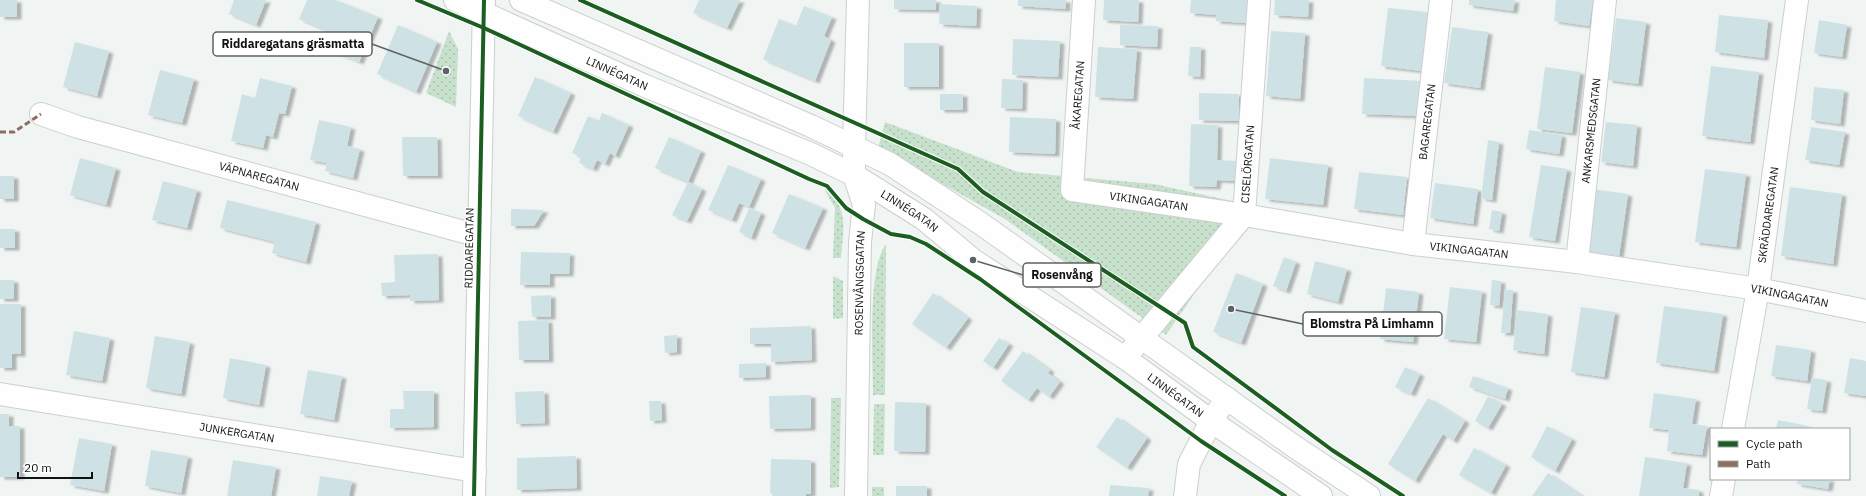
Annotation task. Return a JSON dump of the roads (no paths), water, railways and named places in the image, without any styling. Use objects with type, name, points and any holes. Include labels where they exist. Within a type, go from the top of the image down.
[{"type":"street","name":"LINNÉGATAN","points":[[456,0],[484,6],[643,85],[811,154],[854,175],[924,219],[973,260],[1125,358],[1211,421],[1321,496]]},
{"type":"street","points":[[521,0],[854,146],[890,164],[940,195],[1295,447],[1369,496]]},
{"type":"street","name":"ROSENVÅNGSGATAN","points":[[856,496],[860,242],[864,205],[854,175],[858,0]]},
{"type":"street","name":"ÅKAREGATAN","points":[[1072,190],[1084,0]]},
{"type":"street","name":"CISELÖRGATAN","points":[[1125,358],[1244,215],[1259,0]]},
{"type":"street","name":"BAGAREGATAN","points":[[1413,244],[1441,0]]},
{"type":"street","name":"ANKARSMEDSGATAN","points":[[1577,262],[1605,0]]},
{"type":"street","name":"SKRÄDDAREGATAN","points":[[1733,428],[1758,289],[1796,0]]},
{"type":"street","name":"RIDDAREGATAN","points":[[474,496],[478,236],[484,6]]},
{"type":"street","name":"VÄPNAREGATAN","points":[[41,114],[78,127],[478,236]]},
{"type":"street","name":"VIKINGAGATAN","points":[[1072,190],[1244,215],[1413,244],[1577,262],[1758,289],[1866,311]]},
{"type":"street","name":"JUNKERGATAN","points":[[0,394],[475,471]]},
{"type":"street","points":[[1185,496],[1188,464],[1211,421],[1226,398]]},
{"type":"street","points":[[1721,496],[1724,480]]},
{"type":"place","name":"Riddaregatans gräsmatta","points":[[446,71]]},
{"type":"place","name":"Rosenvång","points":[[973,260]]},
{"type":"place","name":"Blomstra På Limhamn","points":[[1231,309]]}]
